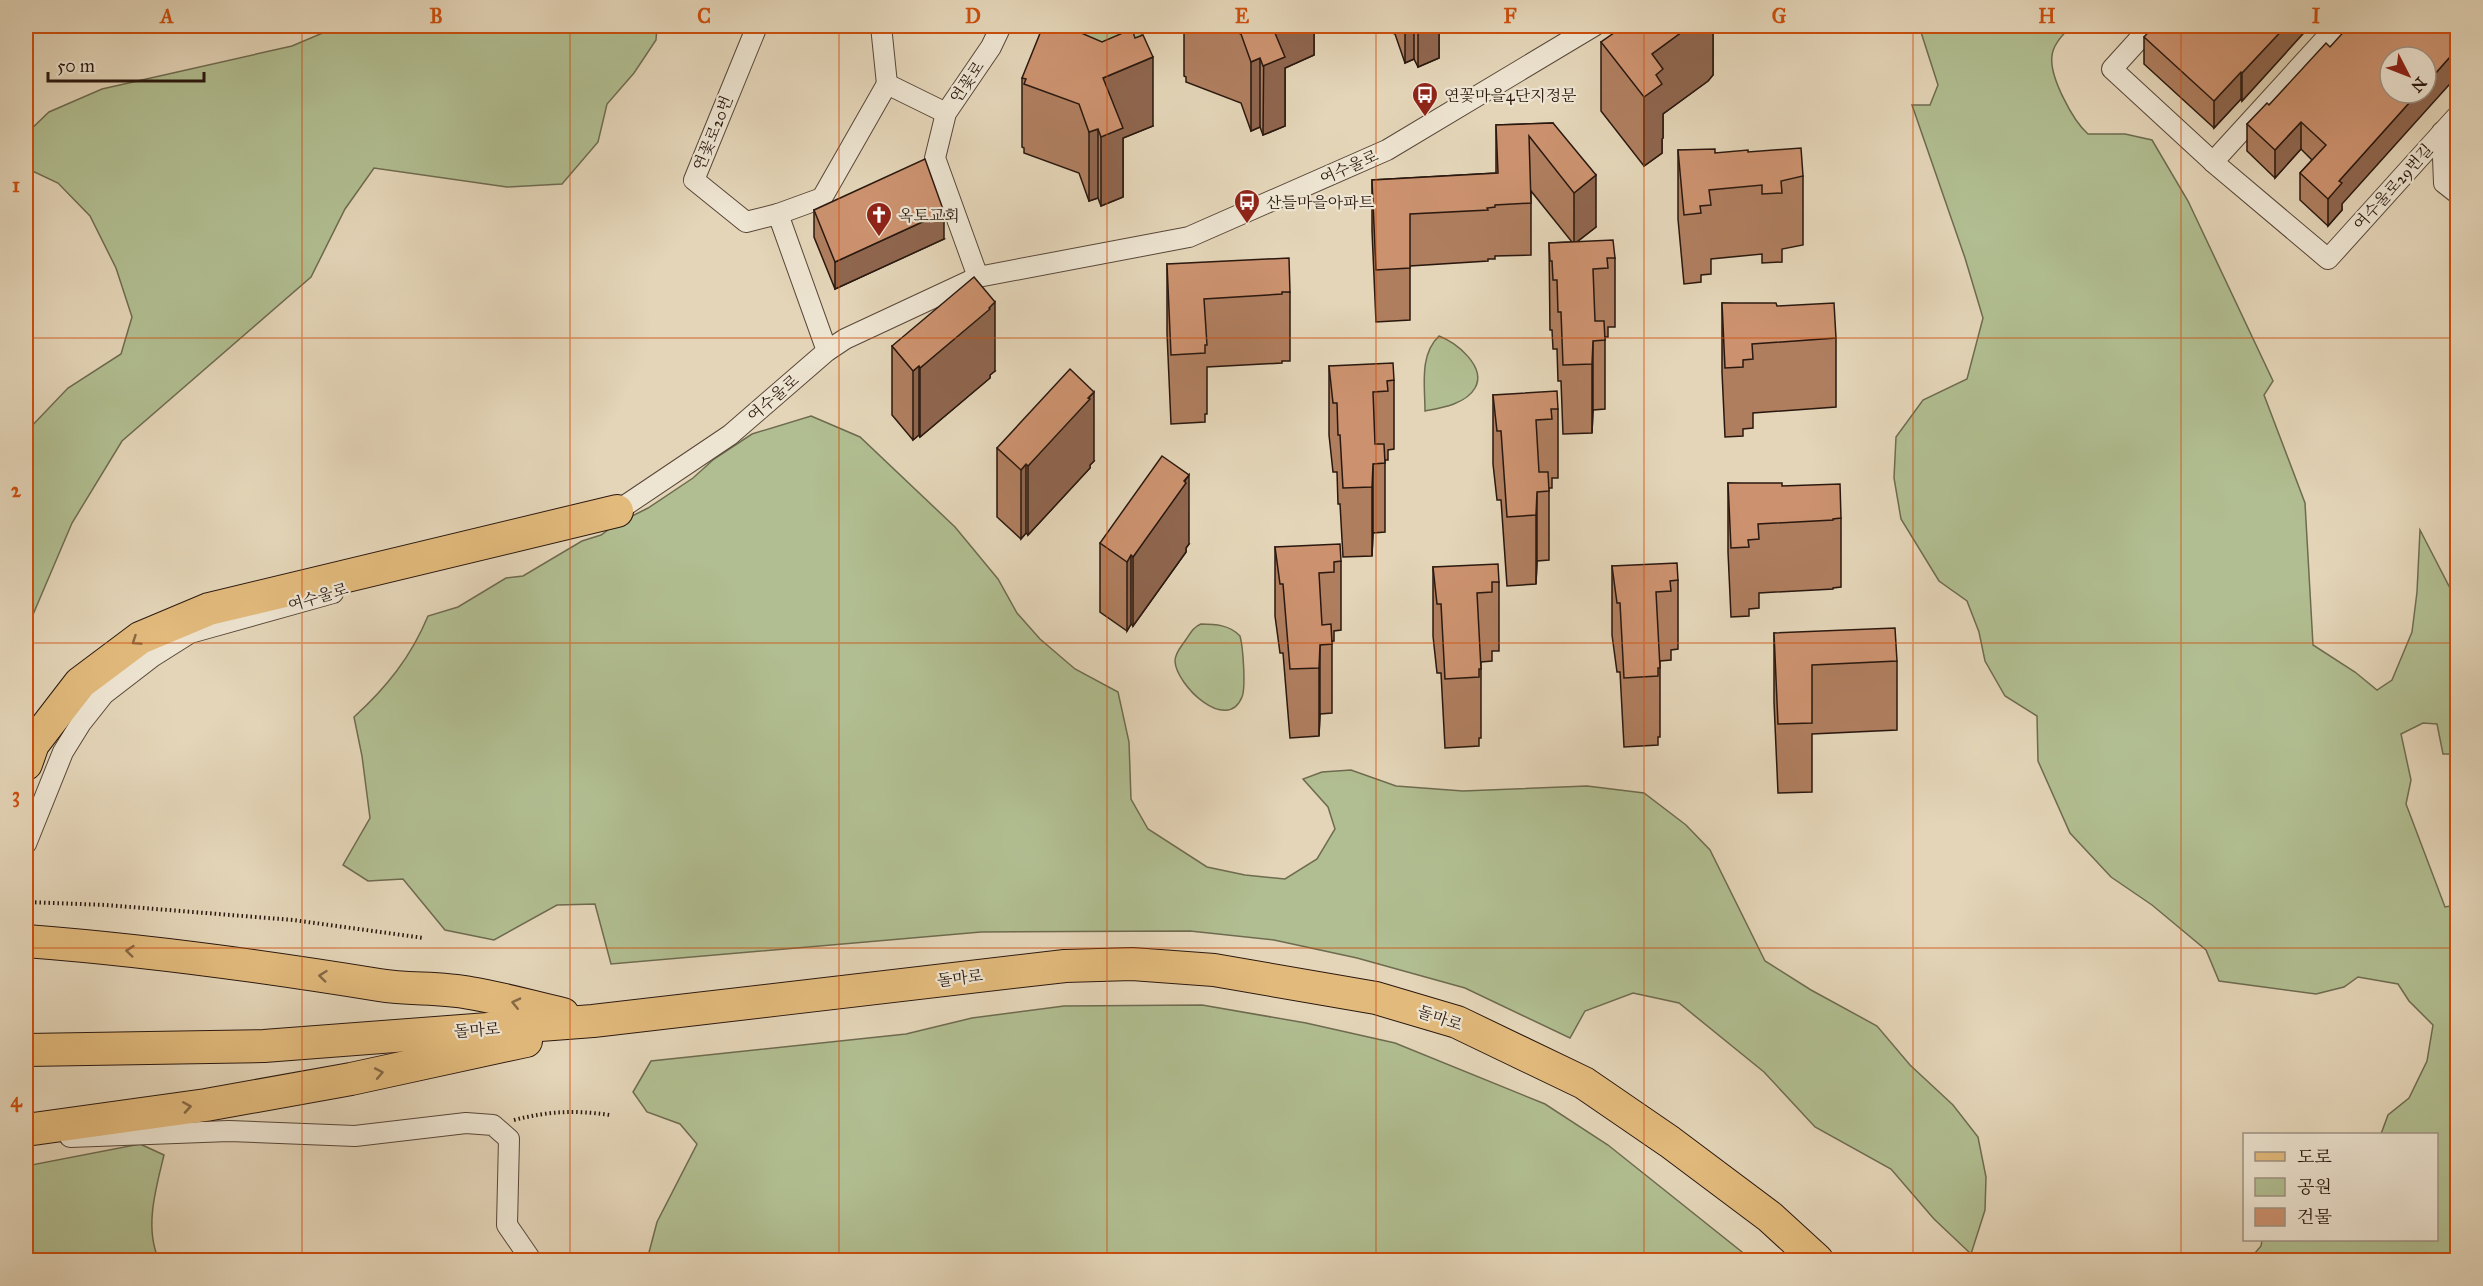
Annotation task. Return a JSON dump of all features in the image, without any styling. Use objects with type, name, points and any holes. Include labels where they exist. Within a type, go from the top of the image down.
[{"type":"main road","points":[[26,764],[33,744],[80,683],[140,638],[209,609],[617,511]]},
{"type":"main road","points":[[26,941],[199,958],[381,986],[469,992],[593,1021]]},
{"type":"main road","name":"돌마로","points":[[26,1050],[264,1046],[593,1021],[1065,966],[1132,964],[1214,970],[1376,998],[1457,1022],[1584,1083],[1670,1142],[1770,1217],[1817,1260]]},
{"type":"main road","points":[[26,1130],[206,1105],[351,1079],[480,1053],[593,1021]]},
{"type":"street","name":"연꽃로20번","points":[[755,26],[756,31],[694,180],[746,222],[778,214]]},
{"type":"street","points":[[827,351],[778,214],[822,198],[887,84],[881,26]]},
{"type":"street","name":"연꽃로","points":[[978,277],[935,158],[946,113],[991,47],[1001,26]]},
{"type":"street","name":"여수울로","points":[[26,844],[63,752],[81,723],[104,694],[152,657],[190,633],[304,603],[366,582],[478,556],[617,511],[730,435],[827,351],[845,339],[978,277],[1189,237],[1387,150],[1594,26]]},
{"type":"street","points":[[2151,26],[2112,69],[2213,162],[2337,26]]},
{"type":"street","points":[[887,84],[946,113]]},
{"type":"street","name":"여수울로29번길","points":[[2213,162],[2328,259],[2457,115]]},
{"type":"street","points":[[2442,132],[2444,183],[2457,194]]},
{"type":"street","points":[[26,1135],[81,1137],[158,1132],[229,1131],[355,1136],[466,1123],[493,1125],[509,1139],[507,1225],[529,1260]]},
{"type":"path","points":[[26,902],[106,905],[293,920],[424,938]]},
{"type":"path","points":[[493,1125],[556,1111],[610,1115]]},
{"type":"green space","points":[[339,26],[657,26],[656,40],[634,73],[607,104],[598,142],[562,184],[507,187],[374,168],[345,209],[311,277],[122,441],[72,523],[26,631],[26,432],[68,388],[121,354],[132,317],[116,268],[90,216],[58,183],[26,168],[26,134],[49,112],[102,89],[292,46]]},
{"type":"green space","points":[[1064,26],[1142,26],[1142,32],[1136,44],[1121,57]]},
{"type":"green space","points":[[1919,26],[2072,26],[2054,47],[2052,56],[2054,75],[2063,98],[2088,134],[2125,134],[2152,140],[2188,201],[2273,381],[2264,395],[2305,503],[2313,645],[2355,672],[2377,690],[2392,680],[2412,632],[2417,592],[2420,530],[2457,597],[2457,754],[2443,754],[2437,724],[2423,723],[2401,734],[2411,780],[2406,804],[2445,907],[2457,905],[2457,1260],[2249,1260],[2261,1246],[2262,1241],[2438,1241],[2438,1133],[2381,1133],[2388,1115],[2409,1098],[2427,1061],[2433,1025],[2409,1001],[2398,984],[2358,977],[2344,987],[2316,994],[2219,981],[2206,950],[2152,905],[2111,877],[2070,833],[2038,761],[2037,716],[2005,696],[1985,661],[1979,632],[1967,601],[1939,581],[1901,519],[1894,478],[1896,437],[1923,400],[1967,379],[1983,318],[1965,258],[1912,105],[1930,105],[1938,85]]},
{"type":"green space","points":[[1439,336],[1468,356],[1477,372],[1478,380],[1475,388],[1466,398],[1425,411],[1424,371],[1428,352]]},
{"type":"green space","points":[[811,416],[860,437],[955,527],[998,579],[1017,613],[1040,639],[1075,669],[1118,692],[1129,742],[1131,799],[1148,829],[1207,867],[1245,875],[1285,879],[1317,859],[1335,829],[1328,807],[1303,779],[1322,772],[1351,770],[1396,786],[1463,791],[1587,786],[1644,793],[1686,825],[1710,850],[1765,961],[1811,990],[1877,1026],[1910,1065],[1953,1105],[1978,1137],[1986,1177],[1985,1210],[1971,1254],[1934,1219],[1891,1169],[1815,1127],[1764,1072],[1679,1003],[1633,993],[1585,1011],[1570,1038],[1465,988],[1357,958],[1274,940],[1190,931],[981,932],[611,964],[595,904],[557,905],[494,940],[445,930],[403,879],[368,881],[343,865],[370,818],[354,717],[397,671],[414,645],[428,616],[458,607],[506,578],[523,576],[582,541],[601,535],[616,524],[648,508],[693,478],[714,459],[752,434]]},
{"type":"green space","points":[[1201,624],[1227,627],[1240,636],[1244,685],[1242,697],[1235,707],[1225,710],[1214,708],[1203,702],[1184,682],[1178,671],[1175,661],[1177,653],[1192,631]]},
{"type":"green space","points":[[1202,1005],[1306,1023],[1395,1043],[1545,1104],[1608,1145],[1752,1260],[647,1260],[657,1222],[697,1144],[680,1124],[647,1112],[633,1092],[651,1061],[906,1034],[972,1018],[1064,1006]]},
{"type":"green space","points":[[140,1144],[164,1155],[155,1194],[152,1221],[152,1235],[159,1260],[26,1260],[26,1166]]},
{"type":"building","points":[[1043,26],[1065,26],[1102,42],[1132,29],[1135,38],[1143,35],[1153,57],[1103,78],[1123,128],[1101,137],[1098,129],[1089,132],[1079,104],[1024,84],[1026,79],[1022,78]]},
{"type":"building","points":[[1219,26],[1272,26],[1285,57],[1263,66],[1260,58],[1251,62],[1241,34]]},
{"type":"building","points":[[1624,26],[1690,26],[1652,54],[1663,69],[1656,75],[1662,84],[1644,97],[1601,42]]},
{"type":"building","points":[[2154,26],[2286,26],[2214,101],[2144,37]]},
{"type":"building","points":[[2349,26],[2457,26],[2457,49],[2438,70],[2438,45],[2378,45],[2378,105],[2407,105],[2339,181],[2342,183],[2328,199],[2300,173],[2326,145],[2301,122],[2275,150],[2247,124],[2267,103],[2269,105],[2326,43],[2330,47]]},
{"type":"building","points":[[1553,123],[1596,175],[1574,193],[1529,136],[1531,203],[1495,205],[1495,207],[1487,208],[1488,210],[1410,214],[1410,268],[1376,270],[1372,180],[1498,173],[1496,125]]},
{"type":"building","points":[[1801,148],[1803,176],[1781,181],[1782,193],[1762,194],[1762,185],[1709,190],[1711,205],[1700,206],[1701,213],[1684,215],[1678,150],[1715,149],[1715,153]]},
{"type":"building","points":[[925,159],[944,212],[835,262],[814,210]]},
{"type":"building","points":[[1613,240],[1615,258],[1607,258],[1608,268],[1593,269],[1595,321],[1604,321],[1605,340],[1593,341],[1592,364],[1563,365],[1561,312],[1558,312],[1557,280],[1553,280],[1549,243]]},
{"type":"building","points":[[1289,258],[1290,292],[1204,299],[1207,345],[1205,345],[1205,353],[1171,355],[1167,264]]},
{"type":"building","points":[[974,277],[995,302],[990,309],[920,368],[919,366],[913,371],[892,346]]},
{"type":"building","points":[[1722,303],[1776,303],[1777,306],[1834,303],[1836,338],[1752,344],[1753,359],[1743,360],[1743,367],[1725,368]]},
{"type":"building","points":[[1393,363],[1394,380],[1387,381],[1388,391],[1373,392],[1375,444],[1384,444],[1385,463],[1373,464],[1372,487],[1343,488],[1337,403],[1333,403],[1329,366]]},
{"type":"building","points":[[1070,369],[1094,392],[1028,466],[1026,464],[1021,470],[997,448]]},
{"type":"building","points":[[1557,391],[1558,409],[1551,409],[1552,419],[1536,420],[1539,472],[1548,472],[1549,491],[1537,492],[1536,515],[1507,517],[1501,431],[1497,431],[1493,395]]},
{"type":"building","points":[[1162,456],[1189,475],[1184,481],[1186,483],[1133,557],[1131,555],[1127,562],[1100,543]]},
{"type":"building","points":[[1728,483],[1782,483],[1782,486],[1840,484],[1841,518],[1758,524],[1759,539],[1748,540],[1749,547],[1731,548]]},
{"type":"building","points":[[1340,544],[1341,561],[1334,562],[1334,572],[1319,573],[1322,625],[1331,624],[1332,644],[1320,645],[1319,668],[1290,669],[1283,584],[1280,584],[1275,547]]},
{"type":"building","points":[[1677,563],[1678,580],[1670,581],[1671,591],[1656,592],[1660,668],[1658,668],[1658,676],[1624,678],[1620,603],[1617,603],[1612,566]]},
{"type":"building","points":[[1498,564],[1499,582],[1492,582],[1492,592],[1477,593],[1481,669],[1479,669],[1479,677],[1445,679],[1441,604],[1437,604],[1433,567]]},
{"type":"building","points":[[1895,628],[1897,661],[1812,665],[1812,723],[1778,724],[1774,633]]},
{"type":"place","name":"연꽃마을4단지정문","points":[[1425,118]]},
{"type":"place","name":"산들마을아파트","points":[[1247,225]]},
{"type":"place","name":"옥토교회","points":[[879,238]]}]
